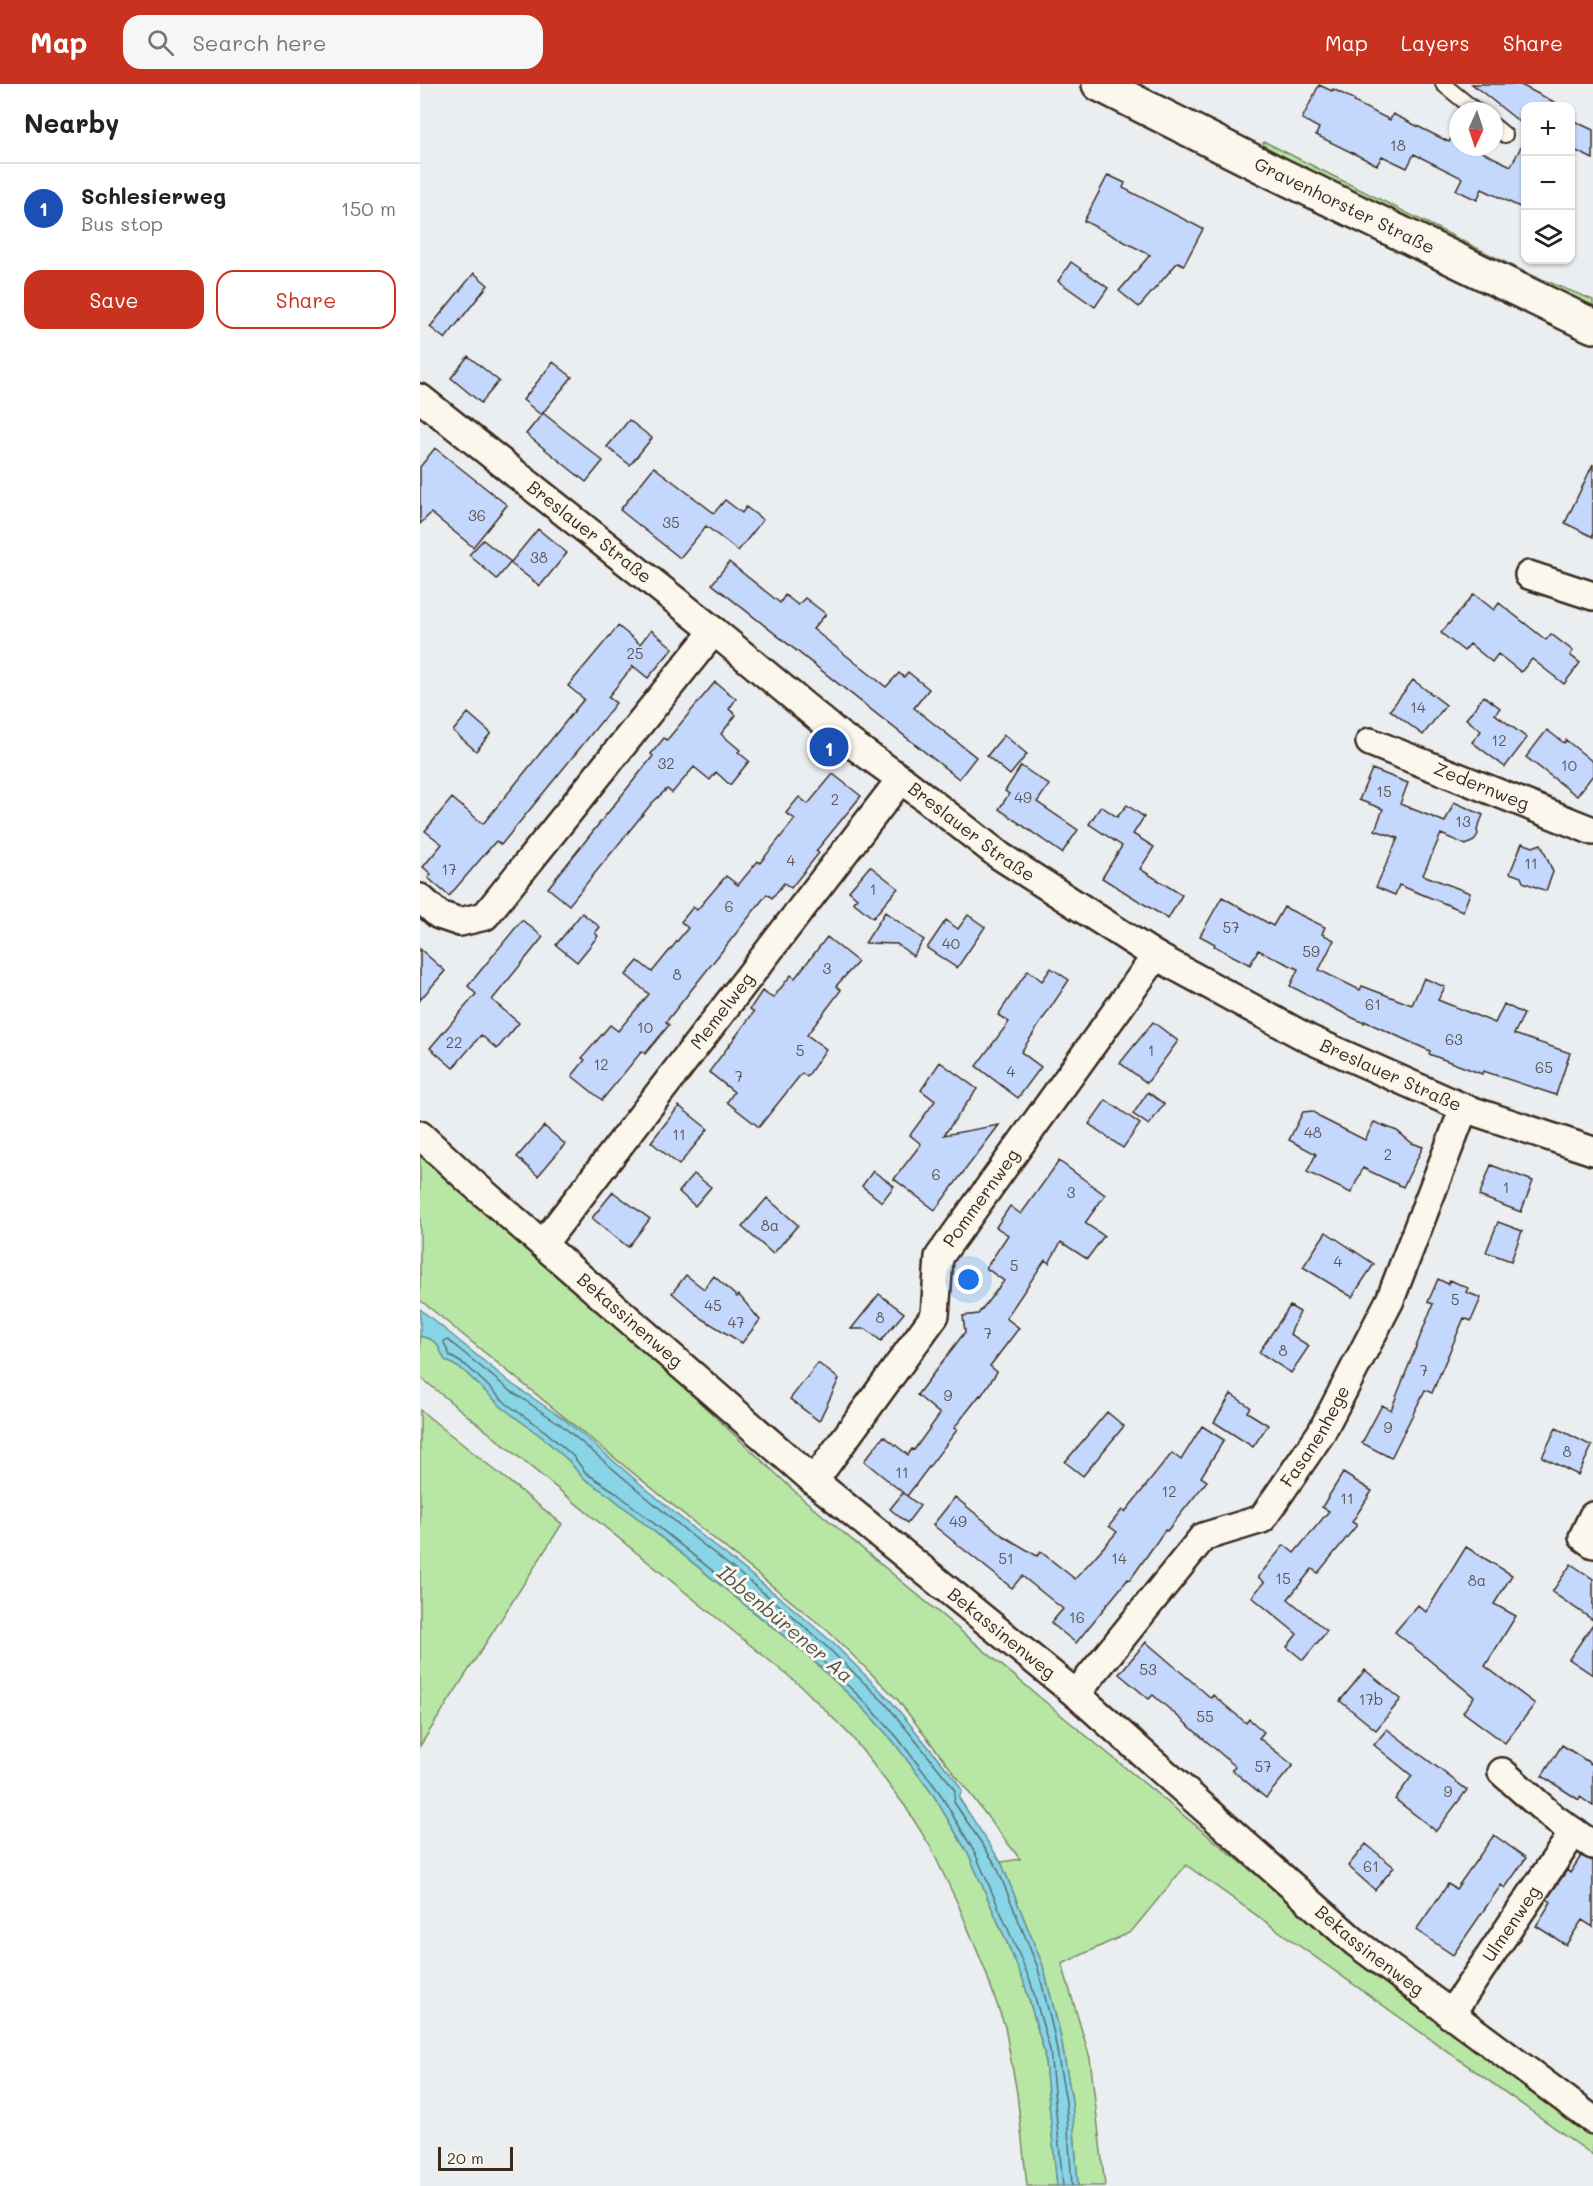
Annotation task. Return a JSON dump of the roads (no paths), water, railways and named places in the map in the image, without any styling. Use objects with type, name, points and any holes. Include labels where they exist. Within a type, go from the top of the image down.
[{"type":"main road","name":"Gravenhorster Straße","points":[[1099,84],[1141,93],[1276,173],[1593,326]]},
{"type":"street","name":"Breslauer Straße","points":[[420,398],[714,631],[838,734],[901,778],[1000,856],[1156,956],[1309,1039],[1464,1108],[1593,1151]]},
{"type":"street","points":[[1529,575],[1593,596]]},
{"type":"street","points":[[420,898],[439,915],[460,922],[485,916],[714,631]]},
{"type":"street","name":"Zedernweg","points":[[1370,742],[1593,831]]},
{"type":"street","name":"Memelweg","points":[[543,1244],[901,778]]},
{"type":"street","name":"Pommernweg","points":[[814,1481],[935,1315],[939,1257],[1156,956]]},
{"type":"street","name":"Fasanenhege","points":[[1076,1694],[1203,1537],[1262,1519],[1321,1433],[1390,1300],[1464,1108]]},
{"type":"street","name":"Bekassinenweg","points":[[420,1135],[814,1481],[1076,1694],[1354,1942],[1593,2120]]},
{"type":"street","points":[[1593,1516],[1583,1537],[1593,1544]]},
{"type":"street","name":"Ulmenweg","points":[[1450,2015],[1583,1839],[1555,1819],[1502,1772]]},
{"type":"lane","points":[[1443,84],[1465,102]]},
{"type":"water","name":"Ibbenbürener Aa","points":[[420,1309],[512,1384],[564,1419],[833,1643],[890,1700],[955,1779],[962,1790],[959,1798],[1001,1862],[1043,1966],[1060,2033],[1072,2101],[1078,2186],[1057,2186],[1044,2051],[1024,1982],[969,1855],[934,1796],[893,1741],[864,1709],[810,1657],[610,1496],[582,1477],[569,1461],[542,1437],[503,1408],[463,1370],[445,1360],[437,1344],[420,1336]]},
{"type":"place","name":"Schlesierweg","points":[[829,747]]}]
